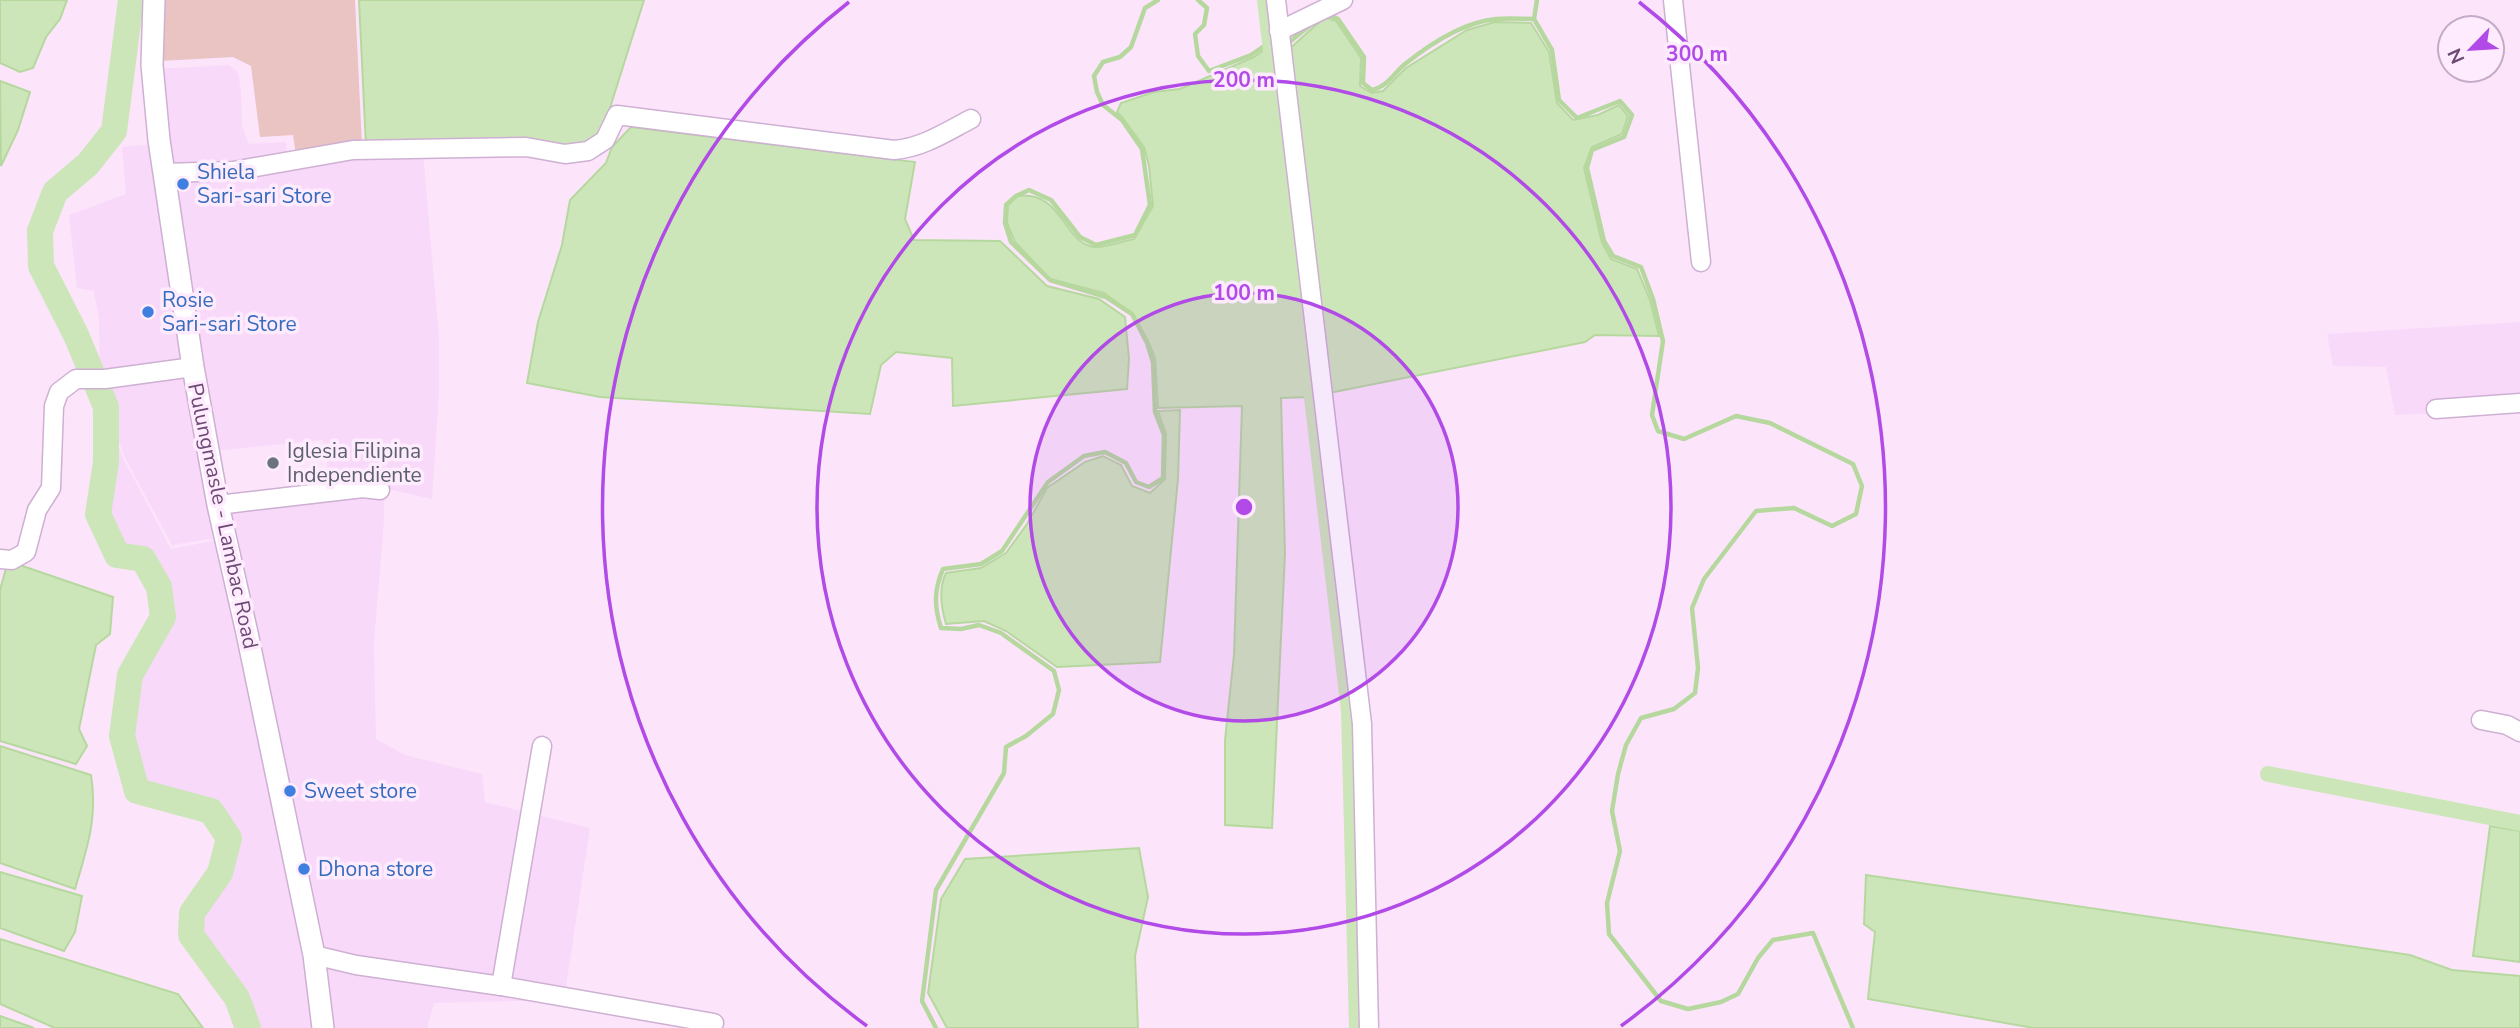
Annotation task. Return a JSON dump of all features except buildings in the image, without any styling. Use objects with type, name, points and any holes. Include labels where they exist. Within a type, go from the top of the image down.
[{"type":"street","name":"Pulungmasle - Lambac Road","points":[[154,0],[152,65],[163,173],[193,367],[218,505],[314,955],[323,1028]]},
{"type":"street","points":[[1276,0],[1362,724],[1369,1028]]},
{"type":"street","points":[[1280,41],[1343,0]]},
{"type":"street","points":[[1673,0],[1701,261]]},
{"type":"street","points":[[163,173],[233,171],[353,150],[526,147],[565,154],[589,151],[605,140],[617,115],[894,150],[910,149],[923,144],[971,119]]},
{"type":"street","points":[[0,559],[12,560],[26,552],[37,510],[51,488],[53,419],[58,392],[76,379],[105,379],[193,367]]},
{"type":"street","points":[[2436,410],[2520,403]]},
{"type":"street","points":[[218,505],[363,488],[380,490]]},
{"type":"street","points":[[2481,720],[2507,725],[2520,732]]},
{"type":"street","points":[[501,986],[542,746]]},
{"type":"street","points":[[314,955],[356,965],[501,986],[714,1023]]},
{"type":"shaded area","points":[[0,0],[67,0],[60,19],[46,37],[33,68],[20,72],[0,63]]},
{"type":"shaded area","points":[[159,0],[355,0],[362,145],[296,155],[293,135],[260,137],[251,66],[233,57],[160,61]]},
{"type":"shaded area","points":[[359,0],[644,0],[609,111],[598,138],[587,147],[366,146]]},
{"type":"shaded area","points":[[1325,17],[1336,21],[1361,58],[1360,86],[1372,93],[1383,91],[1406,68],[1467,30],[1495,22],[1531,23],[1549,52],[1557,103],[1573,120],[1598,115],[1619,105],[1628,116],[1622,134],[1592,147],[1584,168],[1602,243],[1611,259],[1637,269],[1650,300],[1659,336],[1595,335],[1585,342],[1329,393],[1286,52]]},
{"type":"shaded area","points":[[1268,47],[1310,397],[1281,398],[1285,553],[1272,828],[1225,825],[1225,740],[1234,655],[1242,406],[1158,408],[1155,358],[1134,315],[1104,293],[1050,279],[1015,242],[1007,223],[1008,206],[1016,196],[1032,196],[1054,209],[1076,238],[1085,244],[1101,247],[1134,239],[1153,206],[1144,147],[1117,112],[1121,103],[1154,92],[1180,89],[1254,57]]},
{"type":"shaded area","points":[[229,65],[238,72],[242,126],[249,144],[286,142],[287,158],[167,170],[156,69]]},
{"type":"shaded area","points":[[0,81],[30,92],[18,130],[1,166]]},
{"type":"shaded area","points":[[631,127],[915,162],[905,219],[914,240],[1000,241],[1047,286],[1099,299],[1125,317],[1129,359],[1127,389],[953,406],[952,358],[896,352],[881,365],[870,414],[600,397],[527,383],[538,322],[562,245],[570,200],[606,163],[612,147]]},
{"type":"shaded area","points":[[153,144],[217,538],[172,545],[124,456],[107,406],[100,378],[99,320],[94,291],[77,288],[69,215],[126,194],[122,147]]},
{"type":"shaded area","points":[[423,152],[439,338],[439,394],[432,499],[365,484],[331,488],[323,440],[214,451],[168,178],[354,155]]},
{"type":"shaded area","points":[[2520,322],[2520,409],[2395,415],[2386,367],[2333,366],[2327,334]]},
{"type":"shaded area","points":[[1180,410],[1178,479],[1160,662],[1057,667],[1006,631],[984,621],[946,624],[941,598],[946,573],[981,568],[1006,553],[1027,524],[1047,488],[1085,462],[1103,456],[1121,465],[1132,486],[1150,493],[1165,479],[1166,434],[1158,411]]},
{"type":"shaded area","points":[[107,414],[122,456],[171,549],[222,539],[280,809],[316,1028],[251,1028],[239,997],[194,935],[194,914],[223,875],[232,837],[211,808],[139,789],[126,735],[133,676],[166,615],[161,583],[142,556],[118,552],[101,513],[110,455]]},
{"type":"shaded area","points":[[384,495],[374,642],[376,739],[405,755],[482,774],[485,802],[590,828],[564,1000],[434,1003],[427,1028],[327,1028],[221,507]]},
{"type":"shaded area","points":[[8,561],[113,597],[110,634],[96,645],[79,729],[87,746],[76,764],[0,741],[0,590]]},
{"type":"shaded area","points":[[0,746],[91,775],[92,819],[75,889],[0,863]]},
{"type":"shaded area","points":[[2490,826],[2520,831],[2520,962],[2473,956]]},
{"type":"shaded area","points":[[1139,848],[1148,897],[1135,956],[1138,1028],[947,1028],[928,993],[941,899],[965,859]]},
{"type":"shaded area","points":[[0,872],[82,896],[75,932],[64,951],[0,928]]},
{"type":"shaded area","points":[[1866,875],[2410,955],[2452,970],[2520,976],[2520,1028],[2034,1028],[1868,999],[1875,932],[1864,924]]},
{"type":"shaded area","points":[[0,939],[178,994],[203,1028],[55,1028],[0,1004]]},
{"type":"shaded area","points":[[0,1016],[34,1028],[0,1028]]},
{"type":"waterway","points":[[131,0],[114,131],[88,164],[55,192],[40,231],[41,266],[76,335],[106,407],[106,462],[98,514],[117,555],[143,559],[159,587],[163,617],[130,675],[122,736],[137,791],[211,811],[229,838],[220,873],[192,913],[191,935],[237,998],[248,1028]]},
{"type":"waterway","points":[[936,1028],[922,1001],[936,890],[1004,773],[1006,747],[1026,736],[1053,714],[1059,690],[1054,671],[1001,633],[979,625],[961,629],[941,628],[936,598],[943,569],[981,564],[1002,551],[1048,482],[1084,456],[1105,452],[1126,463],[1136,482],[1149,487],[1163,478],[1164,435],[1155,412],[1153,362],[1147,343],[1132,314],[1106,297],[1050,280],[1011,242],[1005,223],[1006,205],[1029,190],[1051,200],[1080,237],[1096,245],[1135,235],[1150,205],[1142,149],[1122,120],[1103,105],[1094,76],[1103,62],[1120,57],[1131,47],[1145,8],[1158,0]]},
{"type":"waterway","points":[[1198,0],[1207,8],[1204,25],[1195,34],[1198,56],[1209,71],[1251,55],[1270,42],[1276,44]]},
{"type":"waterway","points":[[1265,0],[1349,711],[1357,1028]]},
{"type":"waterway","points":[[1537,0],[1534,19],[1552,50],[1559,100],[1577,118],[1620,101],[1632,115],[1624,137],[1592,150],[1587,168],[1604,241],[1613,256],[1641,267],[1653,299],[1663,341],[1652,415],[1658,431],[1684,439],[1736,416],[1770,423],[1853,464],[1862,486],[1856,514],[1832,526],[1794,508],[1756,511],[1704,579],[1692,608],[1698,668],[1695,693],[1674,709],[1641,718],[1626,745],[1618,774],[1612,811],[1620,851],[1607,903],[1609,934],[1661,1001],[1688,1009],[1721,1002],[1738,994],[1758,958],[1773,940],[1813,933],[1853,1028]]},
{"type":"waterway","points":[[1328,14],[1338,19],[1364,57],[1363,83],[1372,90],[1386,83],[1425,49],[1460,29],[1496,19],[1534,19]]},
{"type":"waterway","points":[[1287,44],[1313,23]]},
{"type":"waterway","points":[[2268,774],[2520,823]]},
{"type":"place","name":"Shiela Sari-sari Store","points":[[183,184]]},
{"type":"place","name":"Rosie Sari-sari Store","points":[[148,312]]},
{"type":"place","name":"Iglesia Filipina Independiente","points":[[273,463]]},
{"type":"place","name":"Sweet store","points":[[290,791]]},
{"type":"place","name":"Dhona store","points":[[304,869]]}]
